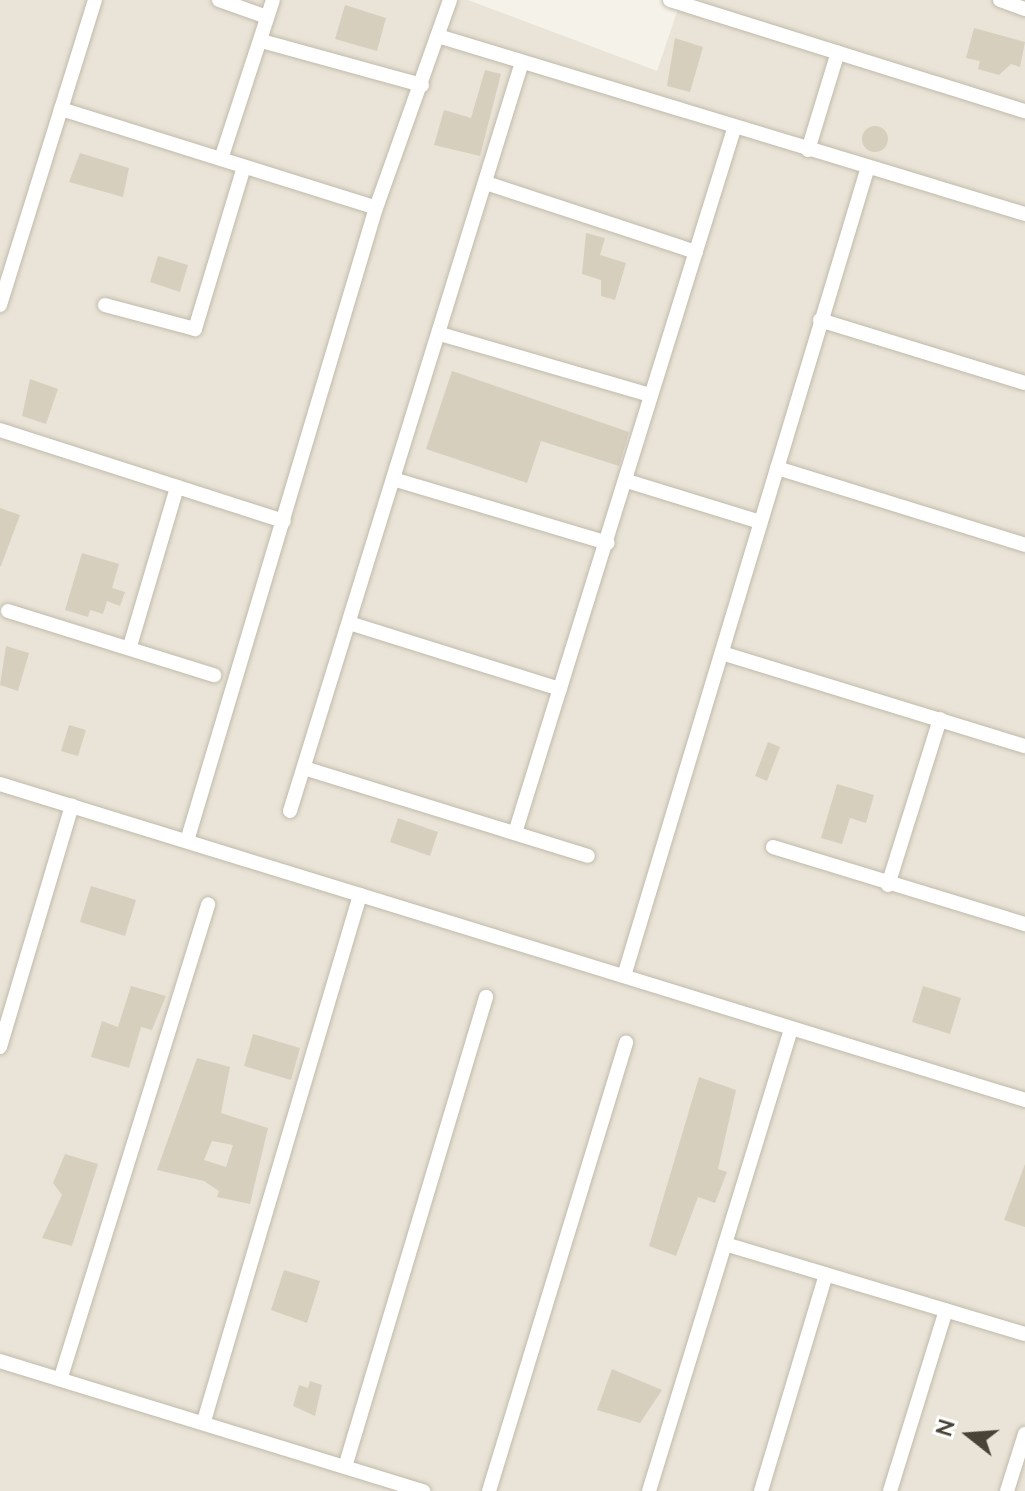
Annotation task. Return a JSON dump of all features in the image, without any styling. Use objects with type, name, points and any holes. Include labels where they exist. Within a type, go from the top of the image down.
[{"type":"street","points":[[0,305],[95,0]]},
{"type":"street","points":[[219,0],[267,17]]},
{"type":"street","points":[[221,159],[273,0]]},
{"type":"street","points":[[187,841],[376,208],[450,0]]},
{"type":"street","points":[[670,0],[692,3],[1025,111]]},
{"type":"street","points":[[1000,0],[1025,9]]},
{"type":"street","points":[[438,36],[521,65],[867,170],[1025,214]]},
{"type":"street","points":[[262,41],[422,85]]},
{"type":"street","points":[[808,150],[838,52]]},
{"type":"street","points":[[290,811],[521,65]]},
{"type":"street","points":[[61,109],[376,208]]},
{"type":"street","points":[[515,833],[608,543],[650,395],[734,129]]},
{"type":"street","points":[[105,305],[195,329],[244,167]]},
{"type":"street","points":[[624,976],[722,653],[757,521],[777,468],[867,170]]},
{"type":"street","points":[[486,183],[696,252]]},
{"type":"street","points":[[820,320],[1025,383]]},
{"type":"street","points":[[440,334],[650,395]]},
{"type":"street","points":[[0,430],[284,521]]},
{"type":"street","points":[[777,468],[1025,545]]},
{"type":"street","points":[[393,479],[608,543]]},
{"type":"street","points":[[627,481],[757,521]]},
{"type":"street","points":[[130,646],[177,487]]},
{"type":"street","points":[[8,611],[130,646],[214,675]]},
{"type":"street","points":[[349,623],[560,689]]},
{"type":"street","points":[[722,653],[1025,746]]},
{"type":"street","points":[[888,885],[940,719]]},
{"type":"street","points":[[304,768],[588,856]]},
{"type":"street","points":[[0,784],[1025,1100]]},
{"type":"street","points":[[0,1047],[72,806]]},
{"type":"street","points":[[773,847],[888,885],[1025,924]]},
{"type":"street","points":[[204,1421],[360,895]]},
{"type":"street","points":[[61,1377],[208,904]]},
{"type":"street","points":[[345,1467],[486,997]]},
{"type":"street","points":[[649,1491],[791,1030]]},
{"type":"street","points":[[489,1491],[626,1042]]},
{"type":"street","points":[[725,1244],[1025,1334]]},
{"type":"street","points":[[761,1491],[826,1275]]},
{"type":"street","points":[[890,1491],[946,1310]]},
{"type":"street","points":[[0,1361],[204,1421],[407,1489],[423,1491]]},
{"type":"street","points":[[1007,1491],[1025,1434]]},
{"type":"shaded area","points":[[0,0],[468,0],[657,71],[681,0],[1025,0],[1025,1491],[0,1491]]},
{"type":"building","points":[[345,5],[386,18],[377,51],[335,39]]},
{"type":"building","points":[[974,28],[1025,42],[1020,67],[1011,64],[999,75],[978,69],[980,61],[966,58]]},
{"type":"building","points":[[675,38],[703,47],[690,92],[667,86]]},
{"type":"building","points":[[485,70],[501,74],[480,156],[434,145],[444,110],[471,118]]},
{"type":"building","points":[[875,126],[884,130],[888,139],[884,148],[875,152],[866,148],[862,139],[866,130]]},
{"type":"building","points":[[80,153],[129,168],[123,197],[69,182]]},
{"type":"building","points":[[586,233],[605,238],[600,255],[626,263],[615,300],[601,296],[601,280],[582,274]]},
{"type":"building","points":[[158,256],[188,265],[180,292],[150,282]]},
{"type":"building","points":[[452,371],[629,432],[619,466],[541,441],[527,483],[426,449]]},
{"type":"building","points":[[30,379],[58,389],[46,424],[22,416]]},
{"type":"building","points":[[0,508],[20,515],[1,566],[0,566]]},
{"type":"building","points":[[82,553],[119,564],[112,588],[125,592],[120,606],[107,601],[103,614],[90,610],[88,617],[65,610]]},
{"type":"building","points":[[6,646],[29,653],[18,691],[0,685]]},
{"type":"building","points":[[69,725],[86,730],[78,756],[61,751]]},
{"type":"building","points":[[768,742],[780,747],[767,781],[755,776]]},
{"type":"building","points":[[837,784],[874,795],[866,823],[850,818],[842,844],[821,838]]},
{"type":"building","points":[[398,818],[438,832],[430,856],[390,842]]},
{"type":"building","points":[[91,886],[136,900],[125,936],[80,922]]},
{"type":"building","points":[[131,986],[166,996],[152,1030],[141,1027],[129,1068],[91,1057],[102,1021],[118,1027]]},
{"type":"building","points":[[923,986],[961,998],[950,1034],[912,1022]]},
{"type":"building","points":[[253,1034],[300,1048],[291,1080],[244,1066]]},
{"type":"building","points":[[197,1058],[230,1067],[221,1113],[268,1128],[250,1204],[217,1197],[219,1191],[204,1181],[157,1170]],"holes":[[[212,1141],[233,1145],[226,1167],[204,1160]]]},
{"type":"building","points":[[699,1077],[736,1090],[718,1169],[727,1172],[715,1203],[698,1197],[676,1256],[649,1246]]},
{"type":"building","points":[[65,1154],[98,1164],[72,1246],[42,1238],[62,1195],[53,1183]]},
{"type":"building","points":[[1025,1164],[1025,1227],[1004,1220]]},
{"type":"building","points":[[284,1270],[320,1281],[307,1323],[271,1310]]},
{"type":"building","points":[[612,1369],[662,1390],[640,1423],[597,1410]]},
{"type":"building","points":[[310,1381],[322,1385],[315,1416],[293,1406],[299,1385],[308,1388]]}]
